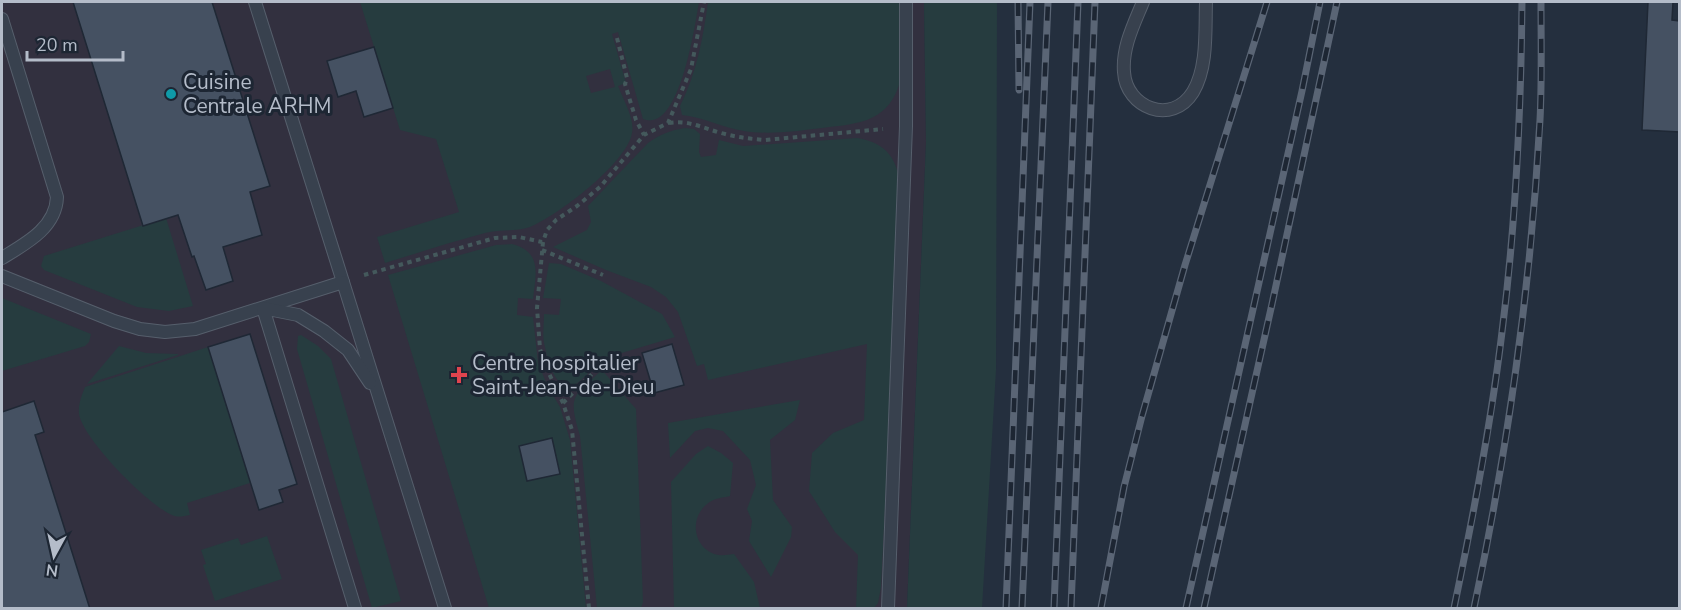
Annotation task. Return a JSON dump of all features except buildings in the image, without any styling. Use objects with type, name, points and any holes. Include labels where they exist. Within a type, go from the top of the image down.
[{"type":"lane","points":[[255,2],[445,609]]},
{"type":"lane","points":[[888,609],[906,126],[906,2]]},
{"type":"lane","points":[[1143,2],[1126,45],[1125,82],[1136,98],[1146,106],[1155,111],[1165,111],[1179,107],[1193,92],[1198,81],[1202,69],[1206,2]]},
{"type":"lane","points":[[2,19],[57,197],[52,217],[43,229],[2,258]]},
{"type":"lane","points":[[2,276],[114,321],[165,332],[195,329],[343,282]]},
{"type":"lane","points":[[263,308],[298,315],[324,331],[348,350],[378,396]]},
{"type":"lane","points":[[263,308],[355,609]]},
{"type":"path","points":[[668,123],[691,69],[704,2]]},
{"type":"path","points":[[617,38],[627,78],[625,84],[636,120],[644,135]]},
{"type":"path","points":[[589,609],[576,453],[572,430],[540,349],[537,308],[543,242],[547,230],[556,220],[600,187],[644,135],[668,123],[693,123],[736,137],[765,140],[906,126]]},
{"type":"path","points":[[343,282],[495,238],[519,237],[543,242]]},
{"type":"path","points":[[542,250],[603,275]]},
{"type":"path","points":[[563,403],[599,367]]},
{"type":"shaded area","name":"Centre hospitalier Saint-Jean-de-Dieu","points":[[2,2],[924,2],[926,142],[907,608],[2,608]]},
{"type":"green space","points":[[360,2],[699,2],[689,53],[676,94],[667,110],[656,119],[643,119],[618,32],[612,34],[626,83],[618,86],[632,122],[632,133],[627,145],[618,159],[589,187],[557,212],[530,227],[485,233],[385,263],[377,237],[459,212],[436,139],[400,130]],"holes":[[[610,69],[615,87],[591,93],[586,76]]]},
{"type":"green space","points":[[708,2],[902,2],[903,69],[892,100],[882,112],[861,122],[783,132],[744,131],[682,115],[680,106],[698,55]]},
{"type":"green space","points":[[924,2],[997,2],[996,370],[982,608],[907,608],[926,142]]},
{"type":"green space","points":[[685,128],[694,129],[700,134],[701,157],[716,155],[719,140],[743,146],[857,138],[877,144],[890,155],[894,162],[901,190],[881,587],[878,603],[874,608],[856,608],[858,555],[835,532],[809,491],[812,453],[833,433],[864,420],[867,344],[708,380],[704,364],[697,366],[678,312],[666,297],[651,287],[553,247],[587,230],[591,222],[588,206],[648,143],[665,133]]},
{"type":"green space","points":[[166,218],[193,306],[169,311],[137,307],[44,270],[41,266],[44,256]]},
{"type":"green space","points":[[512,244],[528,252],[535,265],[533,299],[518,298],[517,315],[533,317],[538,363],[560,407],[570,440],[586,608],[489,608],[388,275],[496,245]]},
{"type":"green space","points":[[549,263],[561,264],[601,281],[662,314],[675,337],[595,361],[597,364],[575,384],[566,386],[561,384],[550,366],[544,339],[544,314],[559,315],[561,299],[543,298]]},
{"type":"green space","points":[[2,298],[91,334],[89,342],[85,346],[2,371]]},
{"type":"green space","points":[[301,335],[318,346],[331,359],[401,601],[372,608],[297,349],[298,336]]},
{"type":"green space","points":[[119,346],[146,353],[178,355],[87,384]]},
{"type":"green space","points":[[208,347],[250,483],[187,503],[190,515],[176,516],[161,509],[148,499],[104,454],[83,425],[79,414],[80,403],[85,387]]},
{"type":"green space","points":[[602,370],[636,409],[643,602],[641,608],[597,608],[580,436],[574,404],[579,392]]},
{"type":"green space","points":[[800,400],[795,420],[770,440],[773,500],[792,527],[791,537],[771,577],[749,541],[752,521],[747,509],[756,485],[750,460],[723,431],[708,428],[695,431],[670,458],[668,423]]},
{"type":"green space","points":[[708,446],[733,463],[730,496],[712,500],[701,510],[697,518],[696,534],[704,547],[711,552],[721,555],[734,554],[754,582],[760,608],[674,608],[671,482],[696,454]]},
{"type":"green space","points":[[267,536],[282,579],[215,601],[203,565],[206,564],[201,550],[238,538],[241,545]]},
{"type":"railway","points":[[1018,2],[1019,90]]},
{"type":"railway","points":[[1006,608],[1030,2]]},
{"type":"railway","points":[[1022,608],[1048,2]]},
{"type":"railway","points":[[1054,608],[1078,2]]},
{"type":"railway","points":[[1071,608],[1095,2]]},
{"type":"railway","points":[[1101,608],[1124,487],[1142,416],[1185,265],[1267,2]]},
{"type":"railway","points":[[1186,608],[1320,2]]},
{"type":"railway","points":[[1204,608],[1337,2]]},
{"type":"railway","points":[[1454,608],[1487,436],[1507,291],[1517,167],[1522,2]]},
{"type":"railway","points":[[1474,608],[1507,427],[1531,243],[1540,120],[1541,2]]},
{"type":"place","name":"Cuisine Centrale ARHM","points":[[171,94]]},
{"type":"place","name":"Centre hospitalier Saint-Jean-de-Dieu","points":[[459,375]]}]
